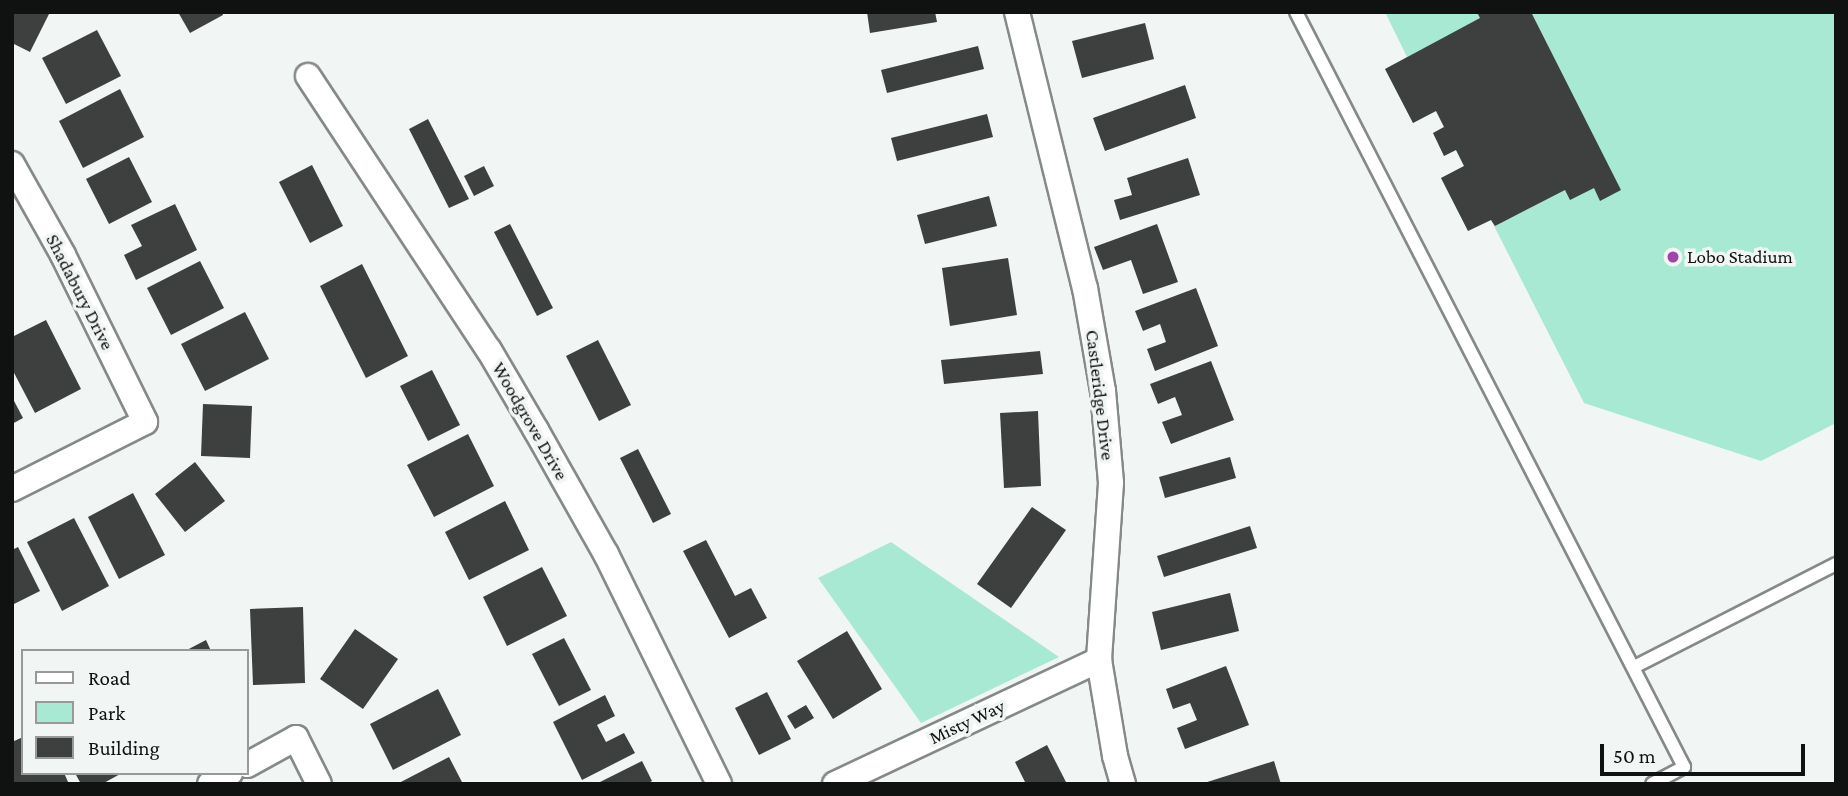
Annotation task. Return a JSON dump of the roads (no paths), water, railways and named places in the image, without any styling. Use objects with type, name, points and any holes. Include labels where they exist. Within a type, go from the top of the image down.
[{"type":"street","name":"Castleridge Drive","points":[[1017,12],[1085,288],[1103,391],[1111,483],[1099,660],[1115,756],[1123,784]]},
{"type":"street","name":"Woodgrove Drive","points":[[308,76],[489,351],[536,430],[606,554],[719,784]]},
{"type":"street","name":"Shadabury Drive","points":[[12,164],[63,256],[145,422],[12,488]]},
{"type":"street","name":"Misty Way","points":[[835,784],[1099,660]]},
{"type":"street","points":[[248,764],[296,738],[319,784]]},
{"type":"street","points":[[210,784],[226,775]]},
{"type":"lane","points":[[1296,12],[1684,767],[1652,784]]},
{"type":"lane","points":[[1634,667],[1836,564]]},
{"type":"place","name":"Lobo Stadium","points":[[1673,257]]}]
